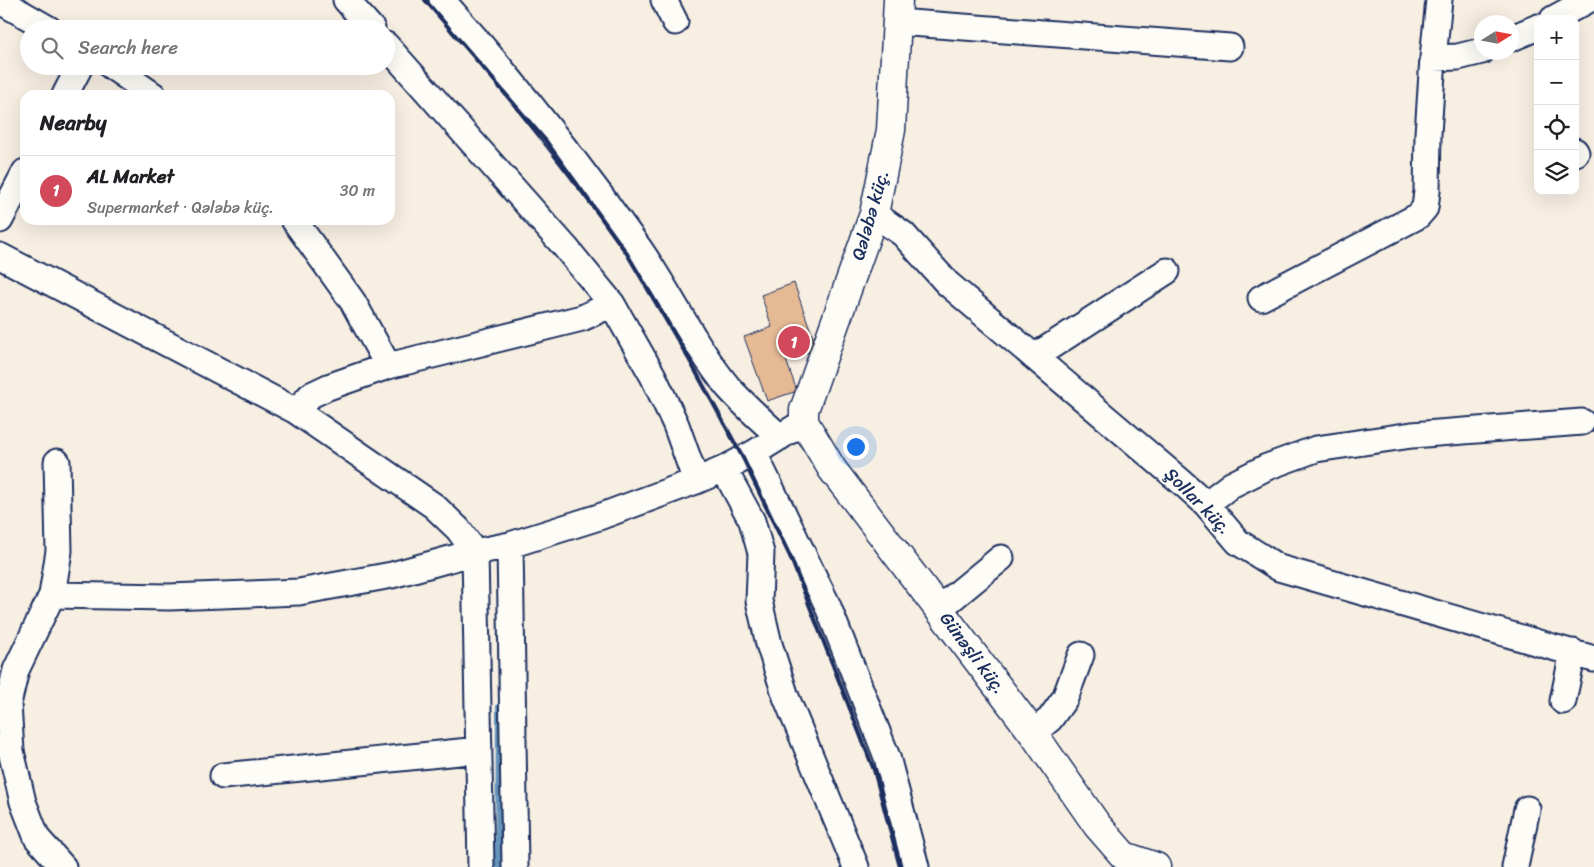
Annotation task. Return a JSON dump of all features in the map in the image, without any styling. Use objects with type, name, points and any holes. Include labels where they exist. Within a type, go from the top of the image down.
[{"type":"street","points":[[346,0],[364,20]]},
{"type":"street","points":[[442,0],[490,53],[565,148],[639,248],[713,366],[729,387],[756,416],[780,437]]},
{"type":"street","points":[[664,0],[675,22]]},
{"type":"street","points":[[1260,298],[1418,216],[1424,208],[1427,191],[1428,134],[1433,58],[1439,0]]},
{"type":"street","points":[[1560,15],[1588,0]]},
{"type":"street","points":[[0,1],[33,20]]},
{"type":"street","points":[[898,11],[1230,47]]},
{"type":"street","name":"Qələbə küç.","points":[[804,422],[804,410],[874,214],[892,130],[898,11]]},
{"type":"street","points":[[1519,35],[1534,29]]},
{"type":"street","points":[[1433,58],[1458,58],[1474,53]]},
{"type":"street","points":[[395,55],[566,248],[612,304],[653,376],[676,425],[696,481]]},
{"type":"street","points":[[68,90],[75,75]]},
{"type":"street","points":[[124,75],[146,90]]},
{"type":"street","points":[[0,220],[20,182]]},
{"type":"street","name":"Şollar küç.","points":[[874,214],[903,234],[947,283],[1206,504],[1238,542],[1279,568],[1583,656]]},
{"type":"street","points":[[298,225],[353,302],[388,366]]},
{"type":"street","points":[[0,256],[296,411],[434,506],[458,529],[475,552],[481,867]]},
{"type":"street","points":[[1034,357],[1166,271]]},
{"type":"street","points":[[296,411],[311,395],[388,366],[582,318],[612,304]]},
{"type":"street","points":[[52,595],[169,597],[299,592],[392,575],[475,552],[510,546],[599,517],[696,481],[754,453],[804,422]]},
{"type":"street","name":"Günəşli küç.","points":[[804,422],[832,469],[1033,733],[1098,825],[1124,856],[1156,867]]},
{"type":"street","points":[[1206,504],[1231,485],[1260,470],[1316,449],[1412,435],[1582,422]]},
{"type":"street","points":[[754,453],[827,604],[887,757],[916,867]]},
{"type":"street","points":[[57,462],[58,551],[52,595],[16,670],[8,704],[11,751],[23,802],[37,838],[63,867]]},
{"type":"street","points":[[724,469],[752,520],[761,553],[759,601],[769,644],[786,697],[856,867]]},
{"type":"street","points":[[510,546],[515,867]]},
{"type":"street","points":[[939,609],[1001,558]]},
{"type":"street","points":[[1033,733],[1050,720],[1065,698],[1082,654]]},
{"type":"street","points":[[1563,701],[1583,656]]},
{"type":"street","points":[[223,776],[479,750]]},
{"type":"street","points":[[1515,867],[1527,809]]},
{"type":"building","points":[[794,283],[817,349],[786,360],[797,391],[767,401],[744,337],[772,327],[761,295]]},
{"type":"waterway","points":[[499,867],[500,707]]},
{"type":"railway","points":[[425,0],[546,141],[626,252],[690,361],[743,458],[790,556],[874,770],[900,867]]},
{"type":"place","name":"AL Market","points":[[794,342]]}]
